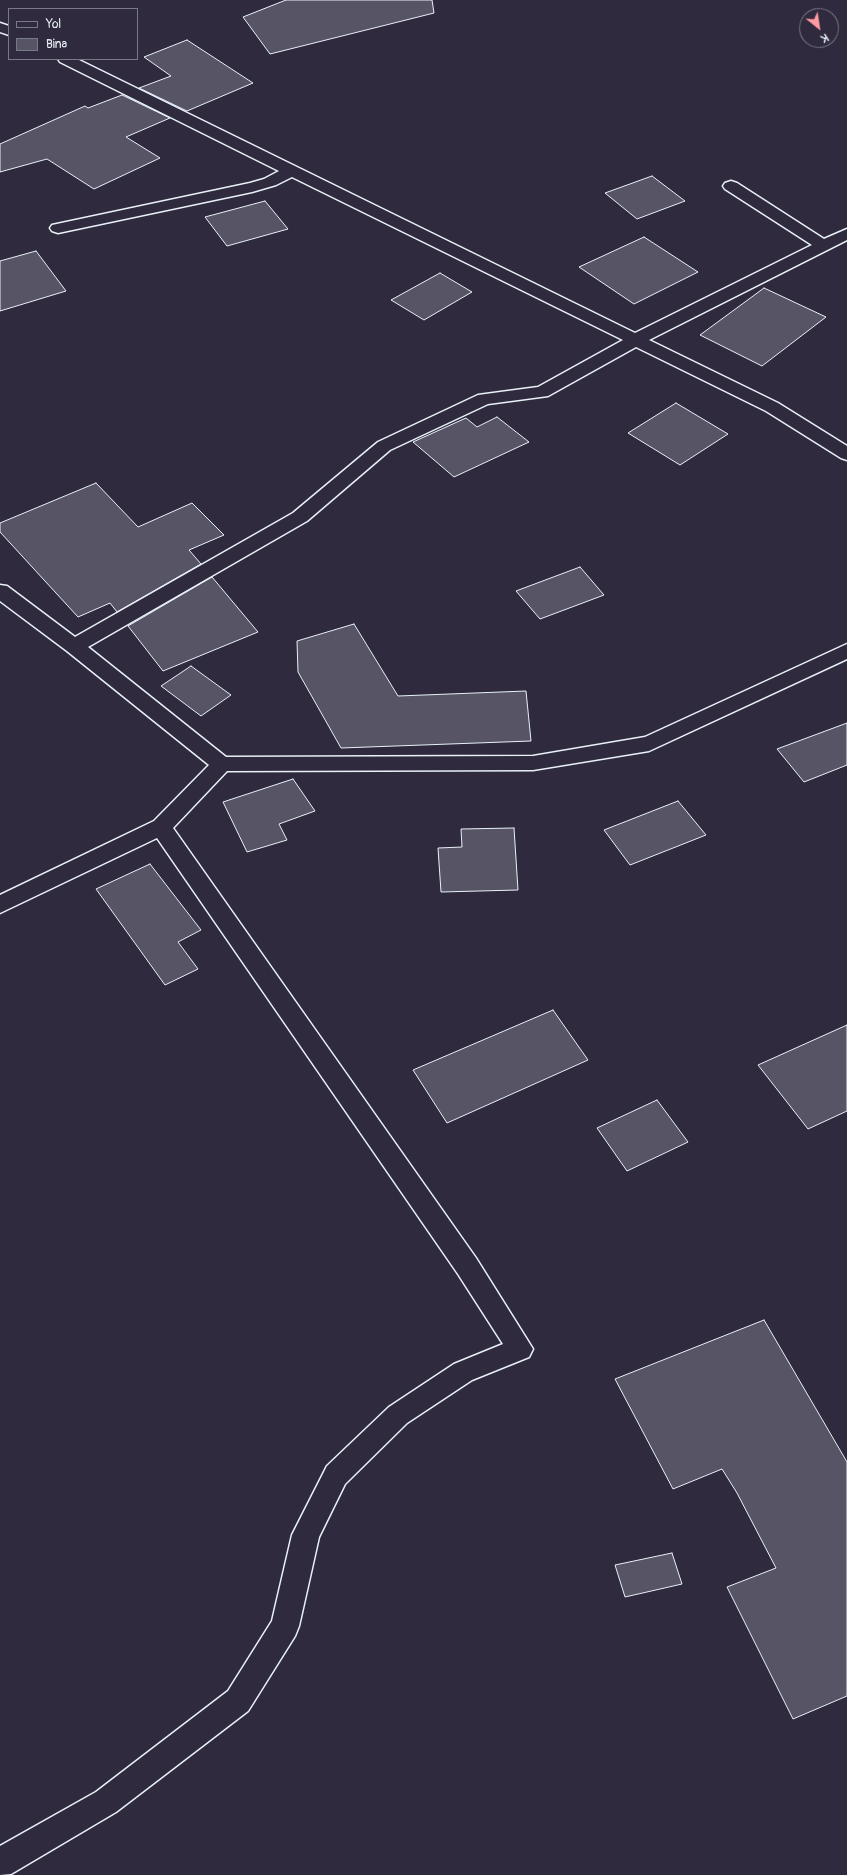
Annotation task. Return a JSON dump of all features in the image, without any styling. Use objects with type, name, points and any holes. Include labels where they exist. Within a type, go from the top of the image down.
[{"type":"street","points":[[67,60],[772,406],[847,454]]},
{"type":"street","points":[[58,228],[252,187],[270,182],[292,170]]},
{"type":"street","points":[[731,186],[824,246]]},
{"type":"street","points":[[74,646],[300,517],[384,446],[484,399],[542,392],[637,339],[847,234]]},
{"type":"street","points":[[0,591],[74,646],[222,764],[533,763],[649,744],[847,651]]},
{"type":"street","points":[[0,905],[161,827],[222,764]]},
{"type":"street","points":[[0,1863],[106,1802],[238,1701],[285,1626],[306,1535],[336,1475],[398,1415],[464,1372],[520,1349],[463,1260],[161,827]]},
{"type":"building","points":[[286,0],[432,0],[434,13],[270,54],[243,17]]},
{"type":"building","points":[[187,40],[253,83],[187,111],[139,88],[171,76],[144,57]]},
{"type":"building","points":[[122,95],[170,118],[126,137],[160,158],[94,189],[47,159],[0,172],[0,144],[85,106],[88,108]]},
{"type":"building","points":[[652,176],[685,201],[637,219],[605,193]]},
{"type":"building","points":[[265,201],[288,229],[227,246],[205,217]]},
{"type":"building","points":[[644,237],[698,272],[634,304],[579,267]]},
{"type":"building","points":[[36,251],[66,291],[0,311],[0,261]]},
{"type":"building","points":[[440,273],[472,292],[424,320],[391,300]]},
{"type":"building","points":[[764,288],[826,317],[762,366],[700,335]]},
{"type":"building","points":[[676,403],[728,434],[680,465],[628,433]]},
{"type":"building","points":[[497,417],[529,442],[454,477],[413,442],[466,418],[477,427]]},
{"type":"building","points":[[96,483],[138,527],[192,503],[224,535],[189,550],[201,564],[117,612],[110,603],[78,617],[0,532],[0,523]]},
{"type":"building","points":[[580,567],[604,595],[540,619],[516,591]]},
{"type":"building","points":[[212,577],[258,632],[163,671],[128,626]]},
{"type":"building","points":[[354,624],[398,696],[526,691],[531,741],[341,748],[298,672],[297,641]]},
{"type":"building","points":[[191,666],[231,695],[201,716],[161,686]]},
{"type":"building","points":[[847,723],[847,765],[804,782],[777,749]]},
{"type":"building","points":[[293,779],[315,811],[279,824],[287,840],[247,852],[223,802]]},
{"type":"building","points":[[678,801],[706,835],[630,865],[604,830]]},
{"type":"building","points":[[514,828],[518,890],[441,892],[438,848],[462,847],[461,829]]},
{"type":"building","points":[[150,864],[201,930],[178,942],[198,969],[165,985],[96,889]]},
{"type":"building","points":[[553,1010],[588,1060],[447,1123],[413,1070]]},
{"type":"building","points":[[847,1025],[847,1111],[808,1129],[758,1065]]},
{"type":"building","points":[[657,1100],[688,1142],[627,1171],[597,1128]]},
{"type":"building","points":[[764,1320],[847,1462],[847,1696],[793,1719],[727,1587],[776,1568],[737,1493],[722,1469],[673,1489],[615,1379]]},
{"type":"building","points":[[672,1553],[682,1584],[625,1597],[615,1565]]}]
